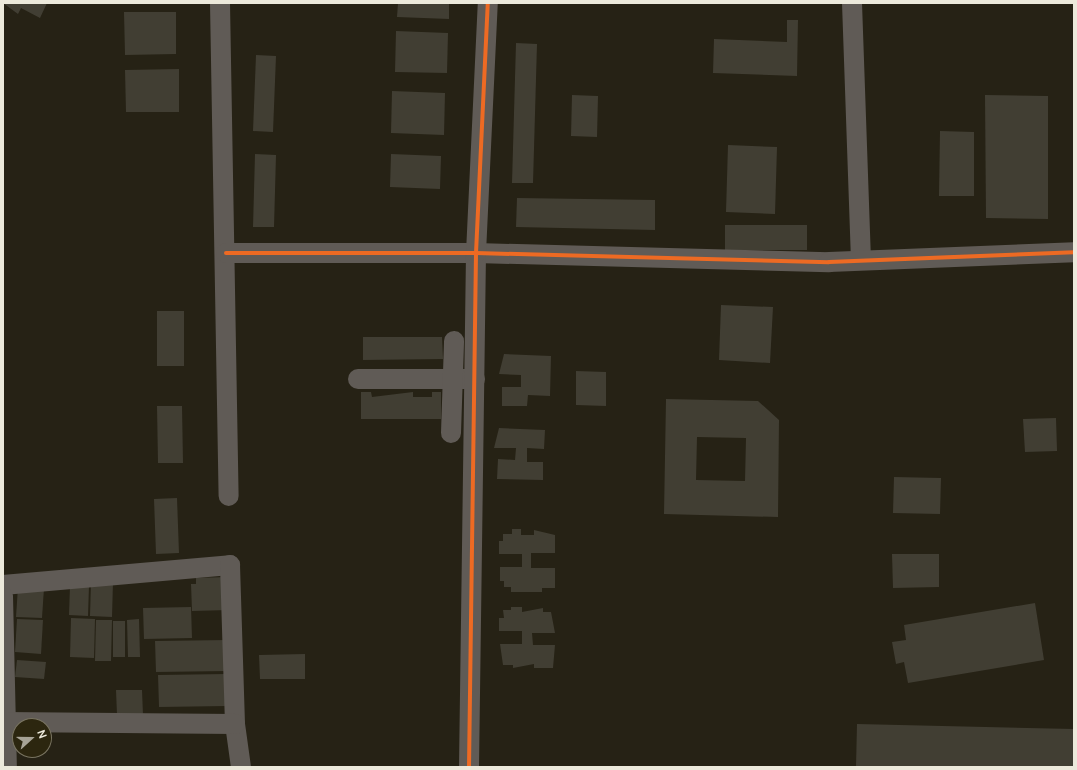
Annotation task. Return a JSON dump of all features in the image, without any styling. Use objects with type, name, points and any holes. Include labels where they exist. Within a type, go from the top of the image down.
[{"type":"street","points":[[220,3],[226,253],[229,496]]},
{"type":"street","points":[[470,767],[476,253],[488,3]]},
{"type":"street","points":[[852,3],[861,260]]},
{"type":"street","points":[[226,253],[476,253],[861,260],[1074,252]]},
{"type":"street","points":[[451,433],[454,341]]},
{"type":"street","points":[[358,378],[475,379]]},
{"type":"street","points":[[3,585],[230,565],[235,724],[241,767]]},
{"type":"street","points":[[3,596],[4,722],[7,767]]},
{"type":"street","points":[[4,722],[235,724]]},
{"type":"building","points":[[3,3],[47,3],[40,18],[21,8],[18,14]]},
{"type":"building","points":[[398,3],[449,3],[449,19],[397,17]]},
{"type":"building","points":[[124,12],[176,12],[176,54],[125,55]]},
{"type":"building","points":[[787,20],[798,20],[797,76],[713,73],[714,39],[787,42]]},
{"type":"building","points":[[396,31],[448,33],[447,73],[395,72]]},
{"type":"building","points":[[516,43],[537,44],[533,183],[512,183]]},
{"type":"building","points":[[256,55],[276,56],[273,132],[253,131]]},
{"type":"building","points":[[179,69],[179,112],[126,112],[125,70]]},
{"type":"building","points":[[392,91],[445,93],[444,135],[391,133]]},
{"type":"building","points":[[572,95],[598,96],[597,137],[571,136]]},
{"type":"building","points":[[985,95],[1048,96],[1048,219],[986,218]]},
{"type":"building","points":[[940,131],[974,132],[974,196],[939,196]]},
{"type":"building","points":[[728,145],[777,147],[775,214],[726,212]]},
{"type":"building","points":[[255,154],[276,155],[274,227],[253,227]]},
{"type":"building","points":[[391,154],[441,156],[440,189],[390,187]]},
{"type":"building","points":[[517,198],[655,200],[655,230],[516,227]]},
{"type":"building","points":[[725,225],[807,225],[807,250],[725,250]]},
{"type":"building","points":[[721,305],[773,307],[770,363],[719,360]]},
{"type":"building","points":[[157,311],[184,311],[184,366],[157,366]]},
{"type":"building","points":[[363,337],[442,337],[443,359],[363,360]]},
{"type":"building","points":[[504,354],[551,356],[550,396],[528,395],[527,406],[502,406],[502,387],[521,387],[521,375],[499,374]]},
{"type":"building","points":[[576,371],[606,372],[606,406],[576,405]]},
{"type":"building","points":[[361,392],[371,392],[372,397],[413,392],[413,397],[432,397],[432,392],[441,392],[441,419],[361,419]]},
{"type":"building","points":[[666,399],[758,401],[779,420],[778,517],[664,514]],"holes":[[[697,437],[746,438],[745,481],[696,480]]]},
{"type":"building","points":[[157,406],[182,406],[183,463],[158,463]]},
{"type":"building","points":[[1056,418],[1057,451],[1025,452],[1023,419]]},
{"type":"building","points":[[499,428],[545,430],[544,449],[527,448],[527,462],[543,462],[543,480],[497,479],[498,459],[515,460],[516,448],[494,448]]},
{"type":"building","points":[[894,477],[941,478],[940,514],[893,513]]},
{"type":"building","points":[[177,498],[179,553],[156,554],[154,499]]},
{"type":"building","points":[[512,529],[521,529],[521,535],[534,535],[534,530],[555,535],[555,553],[531,553],[531,568],[555,568],[555,588],[542,588],[542,592],[511,592],[511,587],[504,587],[504,581],[500,581],[500,567],[522,567],[522,554],[499,554],[499,541],[503,541],[503,534],[512,534]]},
{"type":"building","points":[[892,554],[939,554],[939,587],[893,588]]},
{"type":"building","points":[[227,577],[229,610],[192,611],[191,584],[196,584],[196,578]]},
{"type":"building","points":[[91,582],[113,582],[112,617],[90,616]]},
{"type":"building","points":[[70,586],[89,586],[88,616],[69,615]]},
{"type":"building","points":[[18,587],[44,588],[42,618],[16,617]]},
{"type":"building","points":[[1035,603],[1044,660],[908,683],[904,662],[896,664],[892,642],[906,640],[904,625]]},
{"type":"building","points":[[191,607],[192,638],[144,639],[143,608]]},
{"type":"building","points":[[511,607],[522,607],[522,612],[543,608],[543,612],[551,612],[555,633],[532,633],[533,645],[555,645],[553,668],[534,668],[534,664],[513,668],[513,665],[503,665],[500,644],[522,644],[522,631],[499,631],[499,618],[504,618],[503,610],[511,610]]},
{"type":"building","points":[[71,618],[95,619],[94,658],[70,657]]},
{"type":"building","points":[[17,619],[43,620],[41,654],[15,652]]},
{"type":"building","points":[[139,619],[140,657],[128,657],[127,620]]},
{"type":"building","points":[[96,620],[112,620],[111,661],[95,661]]},
{"type":"building","points":[[113,621],[125,621],[125,657],[113,657]]},
{"type":"building","points":[[228,640],[228,671],[156,672],[155,641]]},
{"type":"building","points":[[305,654],[305,679],[260,679],[259,655]]},
{"type":"building","points":[[17,660],[46,662],[44,679],[15,677]]},
{"type":"building","points":[[226,674],[227,706],[159,707],[158,675]]},
{"type":"building","points":[[116,690],[142,690],[143,715],[117,715]]},
{"type":"building","points":[[857,724],[1074,729],[1074,767],[856,767]]},
{"type":"cycle path","points":[[469,767],[476,253],[488,3]]},
{"type":"cycle path","points":[[226,253],[476,253],[829,262],[1074,252]]}]
